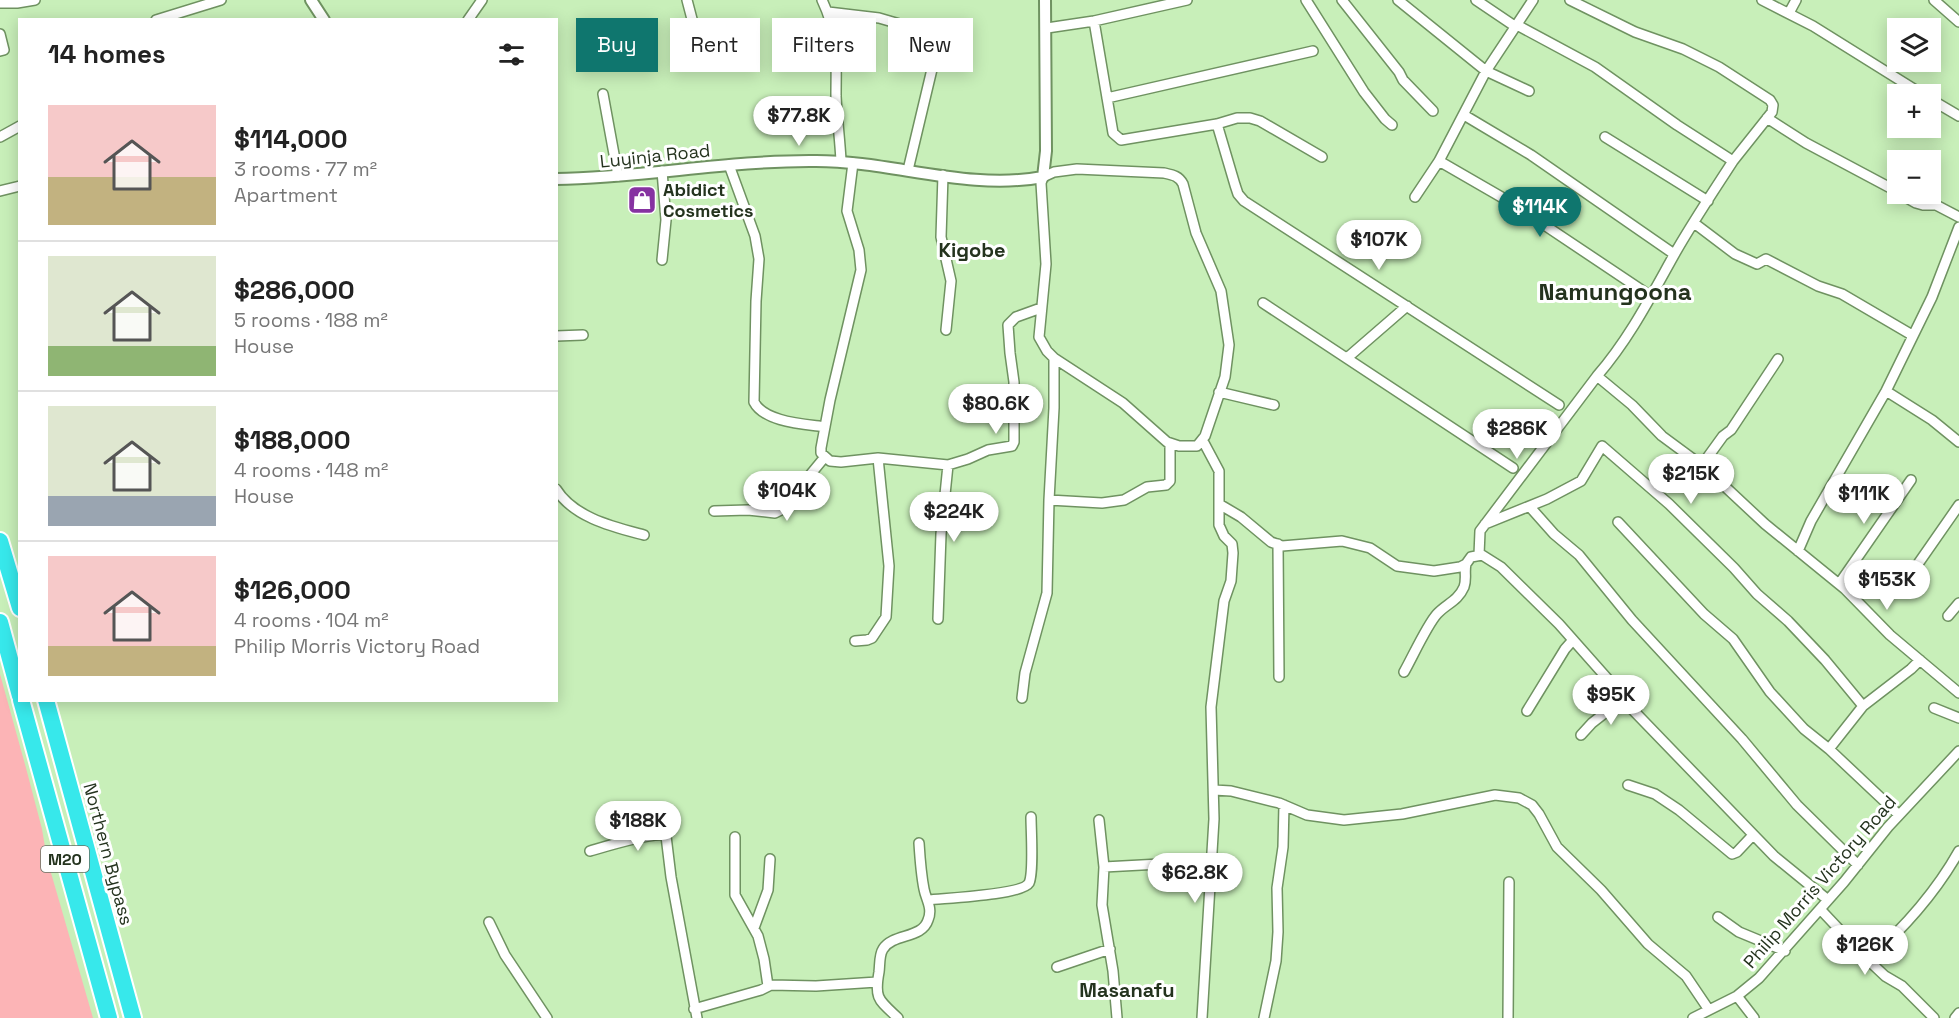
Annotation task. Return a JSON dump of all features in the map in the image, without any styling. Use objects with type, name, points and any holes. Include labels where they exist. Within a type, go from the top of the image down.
[{"type":"highway","points":[[0,541],[18,601]]},
{"type":"highway","points":[[0,622],[18,689]]},
{"type":"highway","name":"M20","points":[[22,702],[109,1018]]},
{"type":"highway","name":"Northern Bypass","points":[[47,702],[133,1018]]},
{"type":"street","points":[[0,3],[35,0]]},
{"type":"street","points":[[162,18],[220,0]]},
{"type":"street","points":[[311,0],[323,18]]},
{"type":"street","points":[[469,18],[482,0]]},
{"type":"street","points":[[687,0],[692,18]]},
{"type":"street","points":[[822,0],[828,12],[836,41],[836,99],[841,162]]},
{"type":"street","points":[[1043,177],[1077,169],[1144,171],[1180,178],[1186,191],[1198,239],[1223,297],[1229,345],[1228,369],[1203,441],[1194,447],[1170,444],[1157,435],[1123,404],[1054,358],[1039,337],[1046,264],[1040,188],[1046,151],[1047,28],[1045,0]]},
{"type":"street","points":[[1047,28],[1094,21],[1187,0]]},
{"type":"street","points":[[1306,0],[1364,92],[1384,119],[1392,125]]},
{"type":"street","points":[[1342,0],[1403,80],[1433,111]]},
{"type":"street","points":[[1398,0],[1486,71],[1529,91]]},
{"type":"street","points":[[1476,0],[1517,26],[1602,71],[1677,125],[1733,161]]},
{"type":"street","points":[[1414,197],[1439,161],[1486,71],[1533,0]]},
{"type":"street","points":[[1479,555],[1480,531],[1628,336],[1652,297],[1674,254],[1733,161],[1773,108],[1770,100],[1719,67],[1675,45],[1635,32],[1570,0]]},
{"type":"street","points":[[1762,0],[1813,26],[1906,84]]},
{"type":"street","points":[[1789,13],[1796,0]]},
{"type":"street","points":[[1934,0],[1959,22]]},
{"type":"street","points":[[828,12],[888,21]]},
{"type":"street","points":[[1094,21],[1113,133],[1121,140],[1217,124],[1237,118],[1250,118],[1260,121],[1322,157]]},
{"type":"street","points":[[0,34],[4,50],[0,51]]},
{"type":"street","points":[[1107,98],[1313,51]]},
{"type":"street","points":[[908,170],[931,72]]},
{"type":"street","points":[[603,94],[618,176]]},
{"type":"street","points":[[1941,105],[1959,116]]},
{"type":"street","points":[[1464,115],[1531,155],[1674,254]]},
{"type":"street","points":[[1767,118],[1806,143],[1887,187]]},
{"type":"street","points":[[1217,124],[1238,194],[1244,201],[1558,405]]},
{"type":"street","points":[[0,137],[18,127]]},
{"type":"street","points":[[1605,137],[1708,201]]},
{"type":"street","points":[[1439,161],[1510,202],[1652,297]]},
{"type":"street","name":"Luyinja Road","points":[[558,179],[618,176],[772,162],[853,163],[986,180],[1023,180],[1043,177]]},
{"type":"street","points":[[853,163],[847,211],[859,250],[861,270],[825,427],[821,448],[824,458],[841,462],[878,458],[948,465],[988,450],[1010,447],[1013,444],[1014,382],[1008,325],[1016,317],[1041,308]]},
{"type":"street","points":[[729,165],[755,236],[759,260],[754,402],[763,414],[825,427]]},
{"type":"street","points":[[662,171],[666,220],[662,260]]},
{"type":"street","points":[[944,175],[941,237],[951,281],[946,330]]},
{"type":"street","points":[[0,191],[18,186]]},
{"type":"street","points":[[1920,204],[1936,205],[1959,217]]},
{"type":"street","points":[[1694,223],[1735,254],[1757,264],[1766,259],[1818,286],[1842,294],[1912,335]]},
{"type":"street","points":[[1798,551],[1811,521],[1886,391],[1932,297],[1959,227]]},
{"type":"street","points":[[1263,303],[1513,468]]},
{"type":"street","points":[[1347,358],[1407,306]]},
{"type":"street","points":[[558,336],[583,335]]},
{"type":"street","points":[[1022,698],[1025,673],[1047,593],[1054,358]]},
{"type":"street","points":[[1702,465],[1723,436],[1736,423],[1778,359]]},
{"type":"street","points":[[1597,376],[1632,405],[1662,436],[1702,465],[1765,524],[1839,584],[1870,612],[1890,635],[1959,693]]},
{"type":"street","points":[[1886,391],[1932,420],[1959,442]]},
{"type":"street","points":[[1220,392],[1274,405]]},
{"type":"street","points":[[1203,441],[1219,471],[1220,529],[1232,544],[1233,553],[1231,581],[1224,601],[1211,707],[1214,790],[1203,1018]]},
{"type":"street","points":[[1049,500],[1102,503],[1125,500],[1147,487],[1166,485],[1170,481],[1170,444]]},
{"type":"street","points":[[1485,524],[1530,507],[1581,481],[1602,446],[1670,504],[1757,594],[1788,621],[1825,660],[1863,706]]},
{"type":"street","points":[[714,511],[748,510],[775,513],[781,510],[824,458]]},
{"type":"street","points":[[855,641],[872,638],[885,617],[890,566],[878,458]]},
{"type":"street","points":[[938,619],[940,534],[948,465]]},
{"type":"street","points":[[1839,584],[1911,480]]},
{"type":"street","points":[[558,491],[581,512],[608,525],[644,535]]},
{"type":"street","points":[[1219,504],[1241,517],[1271,542],[1278,544],[1296,546],[1342,541],[1370,548],[1397,566],[1434,571],[1466,564]]},
{"type":"street","points":[[1904,584],[1959,505]]},
{"type":"street","points":[[1530,507],[1554,534],[1579,555],[1632,620],[1742,739],[1797,805],[1858,865]]},
{"type":"street","points":[[1618,522],[1704,614],[1733,639],[1770,692],[1804,729],[1829,749],[1899,815]]},
{"type":"street","points":[[1278,544],[1279,677]]},
{"type":"street","points":[[1404,672],[1436,615],[1456,600],[1464,587],[1466,564],[1471,557],[1482,555],[1501,567],[1573,640],[1624,698],[1774,856],[1828,900]]},
{"type":"street","points":[[1948,616],[1959,603]]},
{"type":"street","points":[[1527,711],[1555,664],[1573,640]]},
{"type":"street","points":[[1829,749],[1863,706],[1920,660]]},
{"type":"street","points":[[1581,735],[1592,723],[1624,698]]},
{"type":"street","points":[[1934,708],[1959,718]]},
{"type":"street","name":"Philip Morris Victory Road","points":[[1694,1018],[1737,996],[1759,978],[1785,951],[1899,815],[1959,751]]},
{"type":"street","points":[[1628,785],[1655,794],[1679,810],[1732,854],[1754,835]]},
{"type":"street","points":[[1214,790],[1231,791],[1284,805],[1306,815],[1344,820],[1402,813],[1487,796],[1519,798],[1532,805],[1539,813],[1557,847],[1593,881],[1648,944],[1686,976],[1709,1010]]},
{"type":"street","points":[[1264,1018],[1276,961],[1277,888],[1283,847],[1284,805]]},
{"type":"street","points":[[928,900],[990,894],[1025,887],[1030,876],[1031,817]]},
{"type":"street","points":[[1099,820],[1104,867],[1102,905],[1110,949],[1117,1018]]},
{"type":"street","points":[[590,851],[660,834],[666,836],[695,1014],[768,986],[877,982]]},
{"type":"street","points":[[735,837],[735,895],[754,928],[762,948],[768,986]]},
{"type":"street","points":[[898,1018],[877,995],[877,982],[883,949],[892,942],[916,932],[926,924],[929,917],[919,843]]},
{"type":"street","points":[[1868,960],[1909,920],[1952,864],[1959,851]]},
{"type":"street","points":[[754,928],[768,890],[770,859]]},
{"type":"street","points":[[1104,867],[1160,864],[1190,870],[1211,870]]},
{"type":"street","points":[[1508,1018],[1509,882]]},
{"type":"street","points":[[1821,909],[1847,940],[1885,976],[1902,986],[1934,1018]]},
{"type":"street","points":[[1718,916],[1739,932],[1785,951]]},
{"type":"street","points":[[489,922],[505,955],[547,1018]]},
{"type":"street","points":[[1057,967],[1110,949]]},
{"type":"street","points":[[1737,996],[1754,1018]]},
{"type":"street","points":[[1955,1018],[1959,1013]]},
{"type":"shaded area","points":[[0,674],[42,829],[47,859],[93,1018],[0,1018]]},
{"type":"place","name":"Abidict Cosmetics","points":[[642,200]]},
{"type":"district","name":"Kigobe","points":[[972,250]]},
{"type":"district","name":"Namungoona","points":[[1615,292]]},
{"type":"district","name":"Masanafu","points":[[1127,990]]}]
